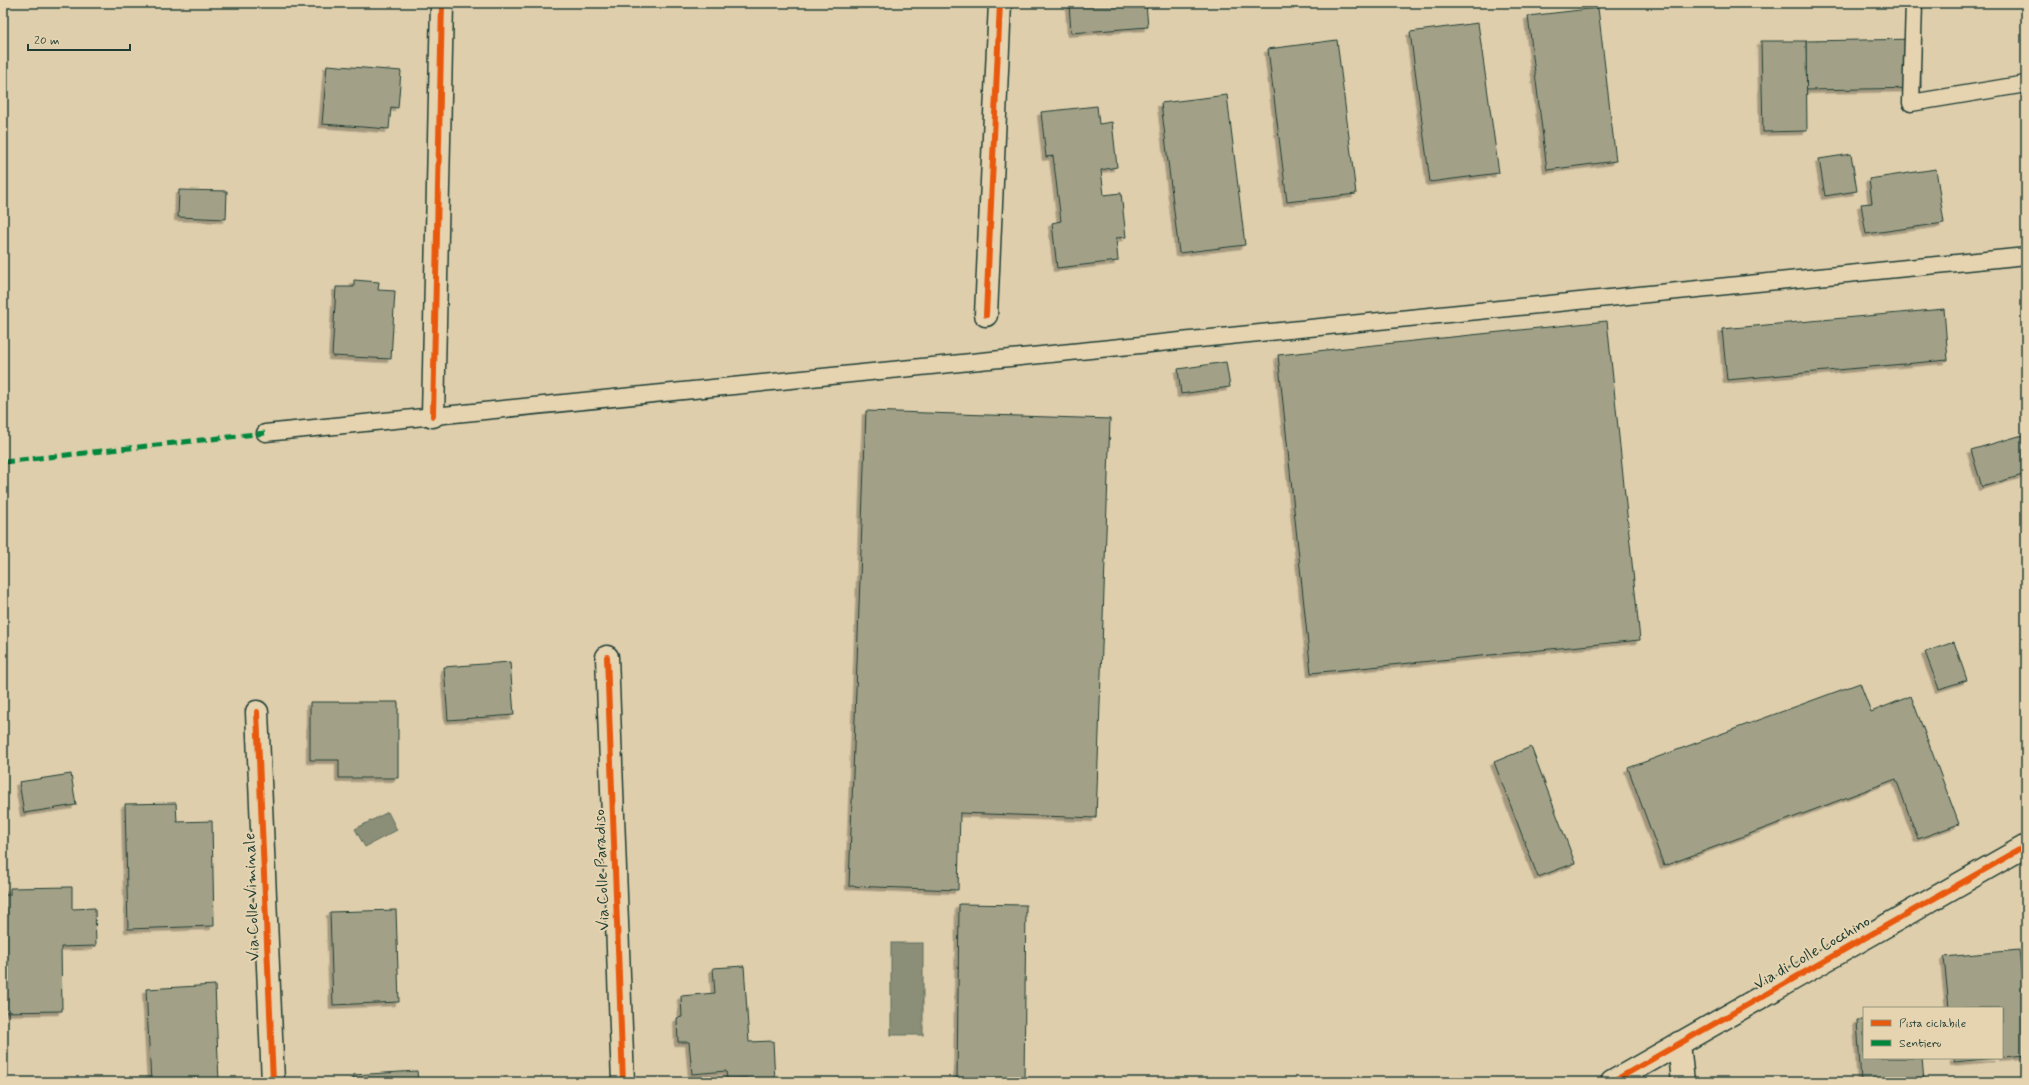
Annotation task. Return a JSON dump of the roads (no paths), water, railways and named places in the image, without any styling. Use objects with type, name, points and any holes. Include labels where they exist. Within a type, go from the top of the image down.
[{"type":"street","points":[[432,416],[442,3]]},
{"type":"street","points":[[986,315],[1000,3]]},
{"type":"street","name":"Via Colle Paradiso","points":[[607,656],[623,1082]]},
{"type":"street","name":"Via Colle Viminale","points":[[256,712],[272,1082]]},
{"type":"street","name":"Via di Colle Cocchino","points":[[1612,1082],[2026,846]]},
{"type":"street","points":[[1679,1043],[1683,1082]]},
{"type":"lane","points":[[1914,3],[1911,103],[2026,84]]},
{"type":"lane","points":[[265,433],[2026,256]]}]
